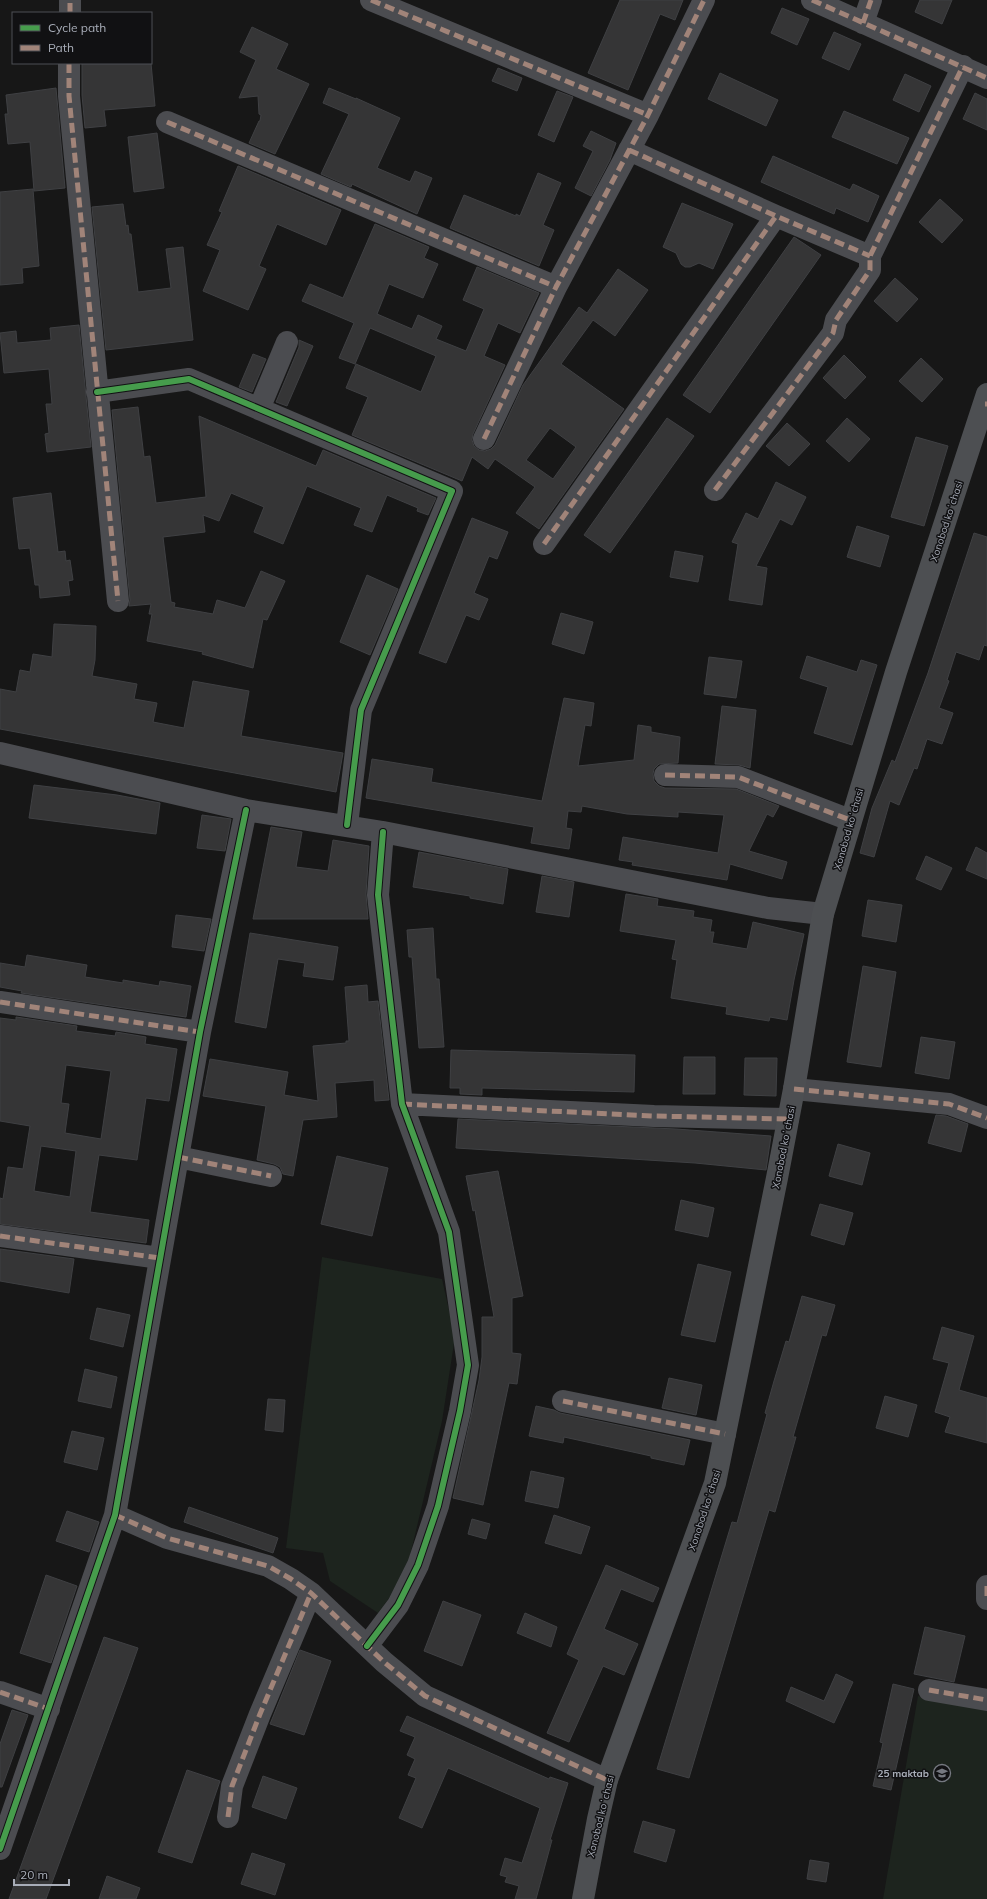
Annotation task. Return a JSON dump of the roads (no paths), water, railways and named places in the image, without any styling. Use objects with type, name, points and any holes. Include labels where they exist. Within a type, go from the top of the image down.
[{"type":"main road","name":"Xonobod koʻchasi","points":[[583,1899],[607,1780],[715,1483],[794,1089],[823,914],[850,820],[896,672],[986,401]]},
{"type":"street","points":[[70,0],[70,12]]},
{"type":"street","points":[[371,0],[648,115]]},
{"type":"street","points":[[484,439],[556,287],[648,115],[704,0]]},
{"type":"street","points":[[812,0],[987,78]]},
{"type":"street","points":[[863,23],[871,0]]},
{"type":"street","points":[[70,64],[69,96],[118,601]]},
{"type":"street","points":[[715,490],[833,333],[836,320],[870,270],[870,256],[963,66]]},
{"type":"street","points":[[167,122],[556,287]]},
{"type":"street","points":[[629,150],[776,216],[870,256]]},
{"type":"street","points":[[544,544],[776,216]]},
{"type":"street","points":[[259,409],[287,342]]},
{"type":"street","points":[[97,392],[189,379],[452,491],[361,710],[347,825]]},
{"type":"street","points":[[0,753],[246,810],[347,825],[768,908],[823,914]]},
{"type":"street","points":[[665,775],[738,777],[850,820]]},
{"type":"street","points":[[0,1849],[115,1516],[200,1032],[246,810]]},
{"type":"street","points":[[367,1646],[398,1605],[418,1565],[438,1506],[460,1411],[468,1365],[450,1232],[402,1104],[378,896],[383,832]]},
{"type":"street","points":[[0,1002],[200,1032]]},
{"type":"street","points":[[794,1089],[949,1104],[987,1118]]},
{"type":"street","points":[[402,1104],[654,1116],[788,1119]]},
{"type":"street","points":[[178,1157],[270,1176]]},
{"type":"street","points":[[0,1236],[160,1258]]},
{"type":"street","points":[[563,1402],[724,1434]]},
{"type":"street","points":[[115,1516],[167,1538],[268,1566],[291,1579],[311,1593],[384,1662],[425,1696],[607,1780]]},
{"type":"street","points":[[987,1586],[987,1599]]},
{"type":"street","points":[[228,1817],[232,1786],[260,1714],[311,1593]]},
{"type":"street","points":[[929,1690],[987,1700]]},
{"type":"street","points":[[0,1692],[49,1708]]},
{"type":"place","name":"25 maktab","points":[[942,1773]]}]
